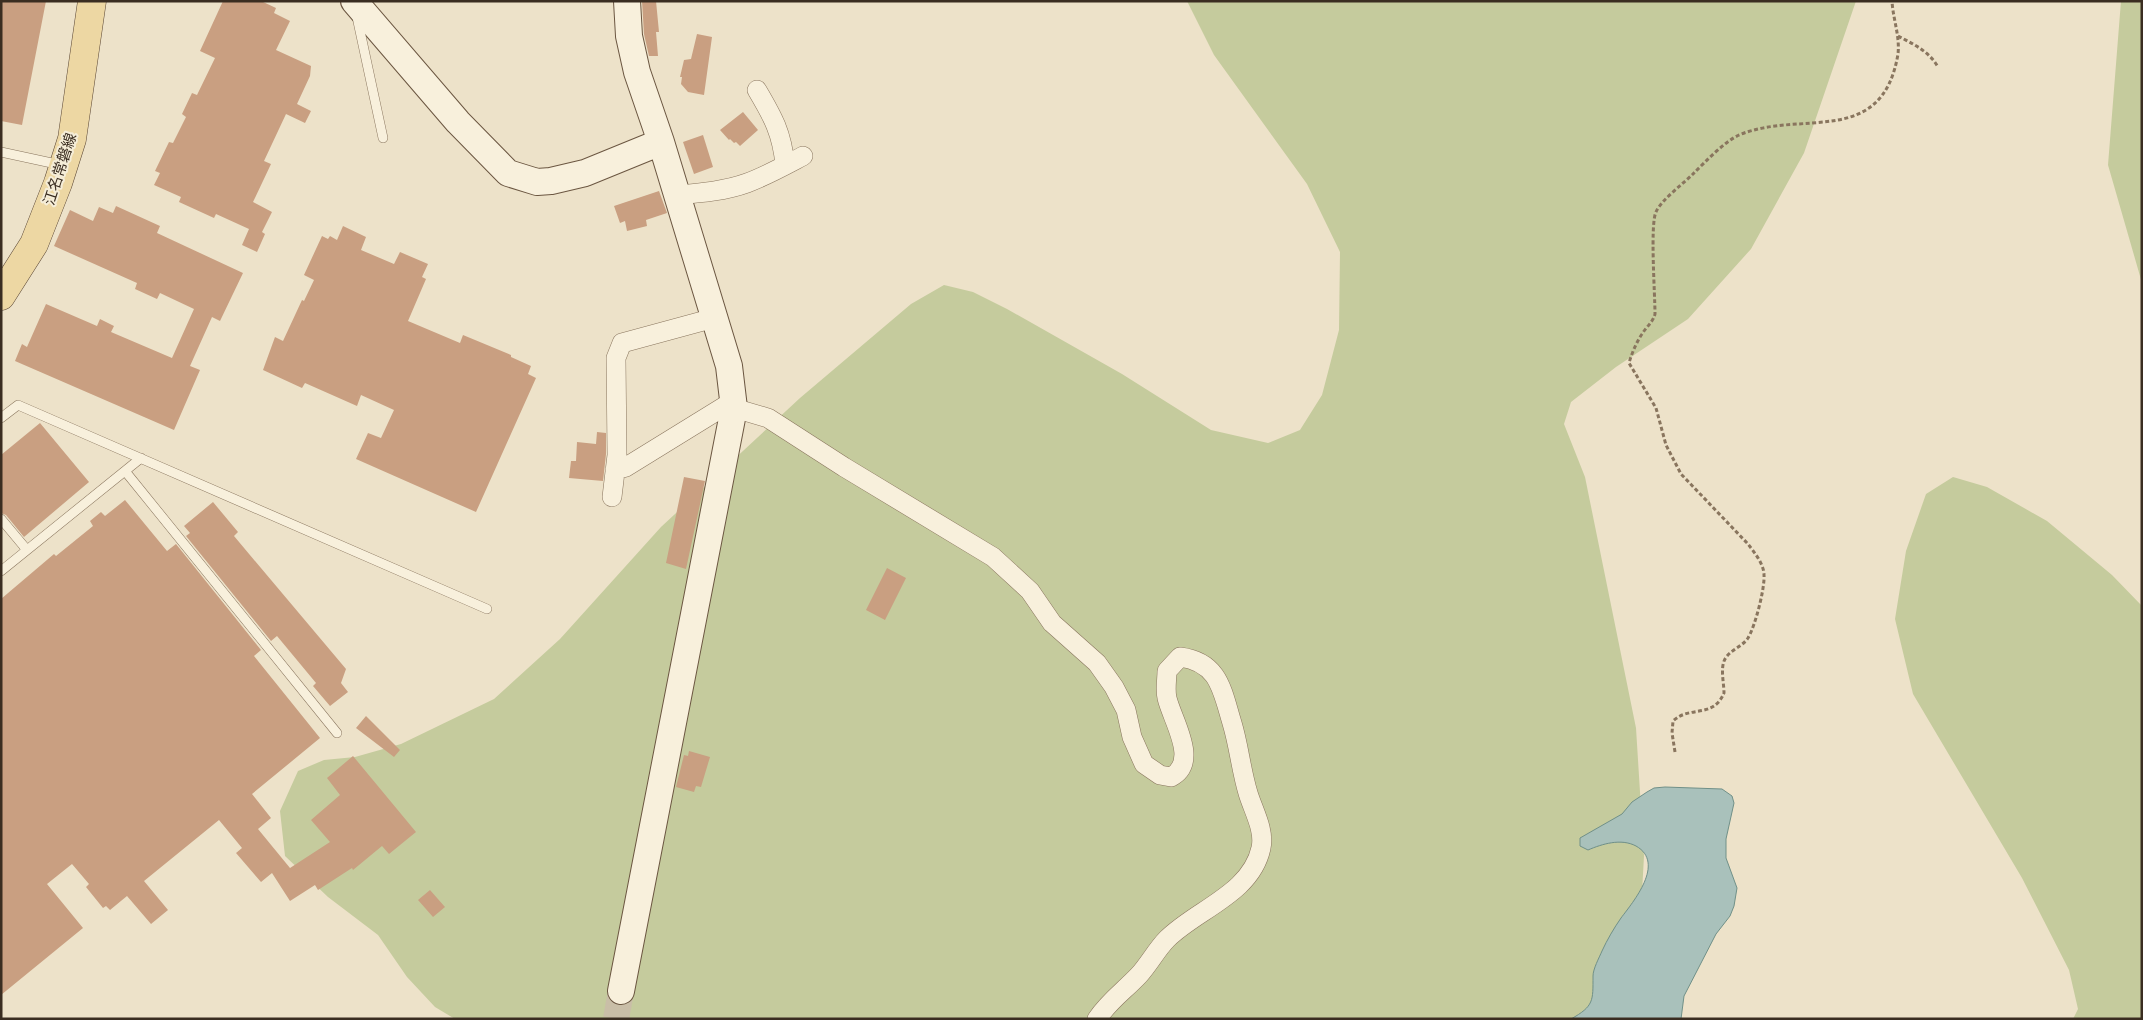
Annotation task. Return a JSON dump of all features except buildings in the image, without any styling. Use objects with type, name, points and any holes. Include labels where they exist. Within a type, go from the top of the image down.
[{"type":"main road","name":"江名常磐線","points":[[1,296],[34,244],[64,165],[72,139],[92,1]]},
{"type":"street","points":[[621,991],[733,404],[728,366],[661,142],[637,72],[629,36],[627,1]]},
{"type":"street","points":[[356,3],[458,122],[508,172],[524,180],[537,182],[551,181],[585,173],[661,142]]},
{"type":"street","points":[[757,90],[776,122],[783,145],[786,165]]},
{"type":"street","points":[[677,195],[717,190],[744,184],[803,156]]},
{"type":"street","points":[[612,497],[618,455],[616,358],[622,343],[714,318]]},
{"type":"street","points":[[616,470],[626,467],[733,404]]},
{"type":"street","points":[[733,404],[768,418],[844,467],[993,557],[1030,591],[1052,623],[1097,663],[1114,687],[1126,710],[1132,737],[1144,764],[1154,772],[1171,777],[1178,774],[1184,760],[1180,732],[1166,697],[1167,671],[1180,657],[1202,664],[1215,674],[1236,738],[1248,792],[1260,831],[1261,847],[1254,867],[1247,876],[1231,892],[1183,925],[1166,940],[1148,965],[1110,1001],[1097,1019]]},
{"type":"lane","points":[[356,3],[357,17],[383,138]]},
{"type":"lane","points":[[1,152],[64,165]]},
{"type":"lane","points":[[1,418],[18,405],[487,609]]},
{"type":"lane","points":[[1,571],[141,458]]},
{"type":"lane","points":[[125,471],[337,732]]},
{"type":"lane","points":[[1,519],[27,550]]},
{"type":"path","points":[[1675,752],[1672,733],[1673,721],[1680,714],[1710,708],[1718,704],[1724,693],[1723,665],[1726,658],[1742,647],[1749,637],[1762,589],[1764,574],[1748,544],[1681,474],[1666,445],[1656,408],[1629,363],[1633,350],[1653,319],[1654,314],[1654,231],[1656,211],[1705,163],[1737,136],[1748,132],[1798,124],[1841,121],[1853,117],[1878,100],[1890,81],[1898,51],[1892,1]]},
{"type":"path","points":[[1897,35],[1923,50],[1933,58],[1938,67]]},
{"type":"green space","points":[[1187,1],[1856,1],[1804,153],[1751,249],[1688,319],[1616,367],[1571,402],[1564,424],[1585,477],[1636,728],[1644,856],[1635,1019],[455,1019],[435,1007],[407,977],[378,935],[328,897],[285,856],[280,811],[298,771],[324,760],[355,757],[401,744],[494,699],[560,639],[661,527],[800,398],[911,304],[944,285],[973,292],[1122,374],[1211,430],[1268,443],[1300,430],[1322,395],[1339,330],[1340,252],[1307,184],[1214,55]]},
{"type":"green space","points":[[2121,1],[2142,1],[2142,283],[2108,165]]},
{"type":"green space","points":[[1953,477],[1987,487],[2047,521],[2112,575],[2142,606],[2142,1019],[2073,1019],[2078,1009],[2069,970],[2022,878],[1913,694],[1895,619],[1906,551],[1926,494]]},
{"type":"water","points":[[1654,788],[1722,789],[1732,796],[1734,803],[1726,839],[1726,858],[1737,888],[1730,916],[1716,934],[1684,996],[1681,1019],[1571,1019],[1584,1010],[1591,1002],[1593,973],[1598,960],[1613,930],[1639,893],[1648,872],[1648,862],[1644,853],[1636,846],[1618,842],[1588,850],[1580,846],[1580,838],[1622,814],[1632,802],[1647,792]]},
{"type":"tunnel","points":[[616,1019],[621,991]]}]
